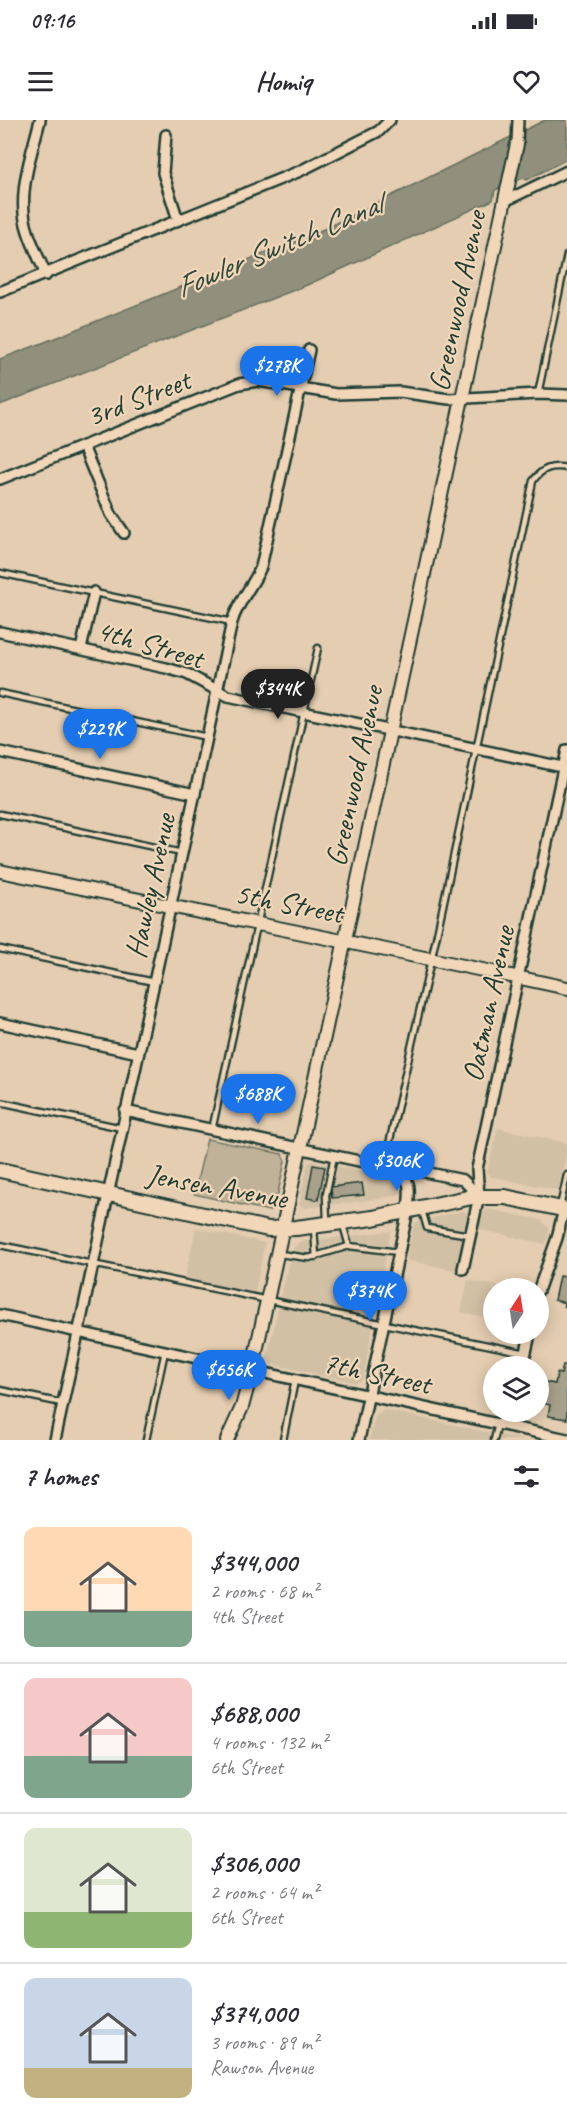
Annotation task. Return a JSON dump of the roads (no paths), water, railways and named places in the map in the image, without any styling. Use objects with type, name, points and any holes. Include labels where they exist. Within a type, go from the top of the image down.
[{"type":"main road","name":"Jensen Avenue","points":[[0,1170],[260,1227],[282,1229],[373,1218],[479,1196],[505,1197],[564,1209]]},
{"type":"street","points":[[40,120],[27,178],[24,213],[27,228],[46,274]]},
{"type":"street","points":[[0,292],[320,161],[379,131],[390,120]]},
{"type":"street","name":"Greenwood Avenue","points":[[227,1440],[242,1407],[252,1370],[505,201],[517,144],[518,120]]},
{"type":"street","points":[[166,135],[162,173],[178,220]]},
{"type":"street","points":[[505,201],[567,171]]},
{"type":"street","name":"Hawley Avenue","points":[[55,1440],[232,621],[240,600],[257,577],[261,567],[309,350]]},
{"type":"street","name":"3rd Street","points":[[0,479],[239,384],[258,381],[336,394],[399,392],[449,399],[538,394],[567,395]]},
{"type":"street","name":"3rd Street","points":[[82,446],[111,514],[124,533]]},
{"type":"street","points":[[81,649],[94,592]]},
{"type":"street","name":"4th Street","points":[[0,632],[187,674],[228,696],[565,768]]},
{"type":"street","name":"Oatman Avenue","points":[[463,1269],[479,1196],[477,1169],[565,768],[567,750]]},
{"type":"street","points":[[0,752],[195,794]]},
{"type":"street","name":"5th Street","points":[[0,871],[171,907],[257,922],[567,988]]},
{"type":"street","points":[[0,1023],[138,1053]]},
{"type":"street","points":[[125,1111],[334,1156],[463,1180],[479,1196]]},
{"type":"street","points":[[359,1440],[399,1252],[415,1209],[410,1185],[403,1174],[388,1167]]},
{"type":"street","points":[[543,1278],[557,1238],[564,1209]]},
{"type":"street","name":"7th Street","points":[[0,1316],[567,1439]]},
{"type":"street","points":[[525,1356],[528,1344]]},
{"type":"lane","points":[[538,394],[567,255]]},
{"type":"lane","points":[[388,1167],[430,959],[533,481],[542,470],[549,467],[567,468]]},
{"type":"lane","points":[[0,573],[232,621]]},
{"type":"lane","points":[[212,1130],[318,648]]},
{"type":"lane","points":[[0,693],[207,737]]},
{"type":"lane","points":[[0,814],[182,853]]},
{"type":"lane","points":[[0,949],[154,982]]},
{"type":"lane","points":[[0,1102],[122,1128]]},
{"type":"lane","points":[[316,1257],[334,1156]]},
{"type":"lane","points":[[564,1209],[567,1175]]},
{"type":"lane","points":[[415,1209],[428,1228],[470,1236]]},
{"type":"lane","points":[[342,1222],[349,1246]]},
{"type":"lane","points":[[0,1245],[384,1322],[526,1353]]},
{"type":"lane","points":[[277,1254],[309,1258],[349,1246],[399,1252]]},
{"type":"lane","points":[[146,1440],[165,1351]]},
{"type":"lane","points":[[283,1440],[295,1380]]},
{"type":"lane","points":[[0,1390],[63,1403]]},
{"type":"lane","points":[[494,1440],[503,1425]]},
{"type":"water label","name":"Fowler Switch Canal","points":[[278,245]]}]
